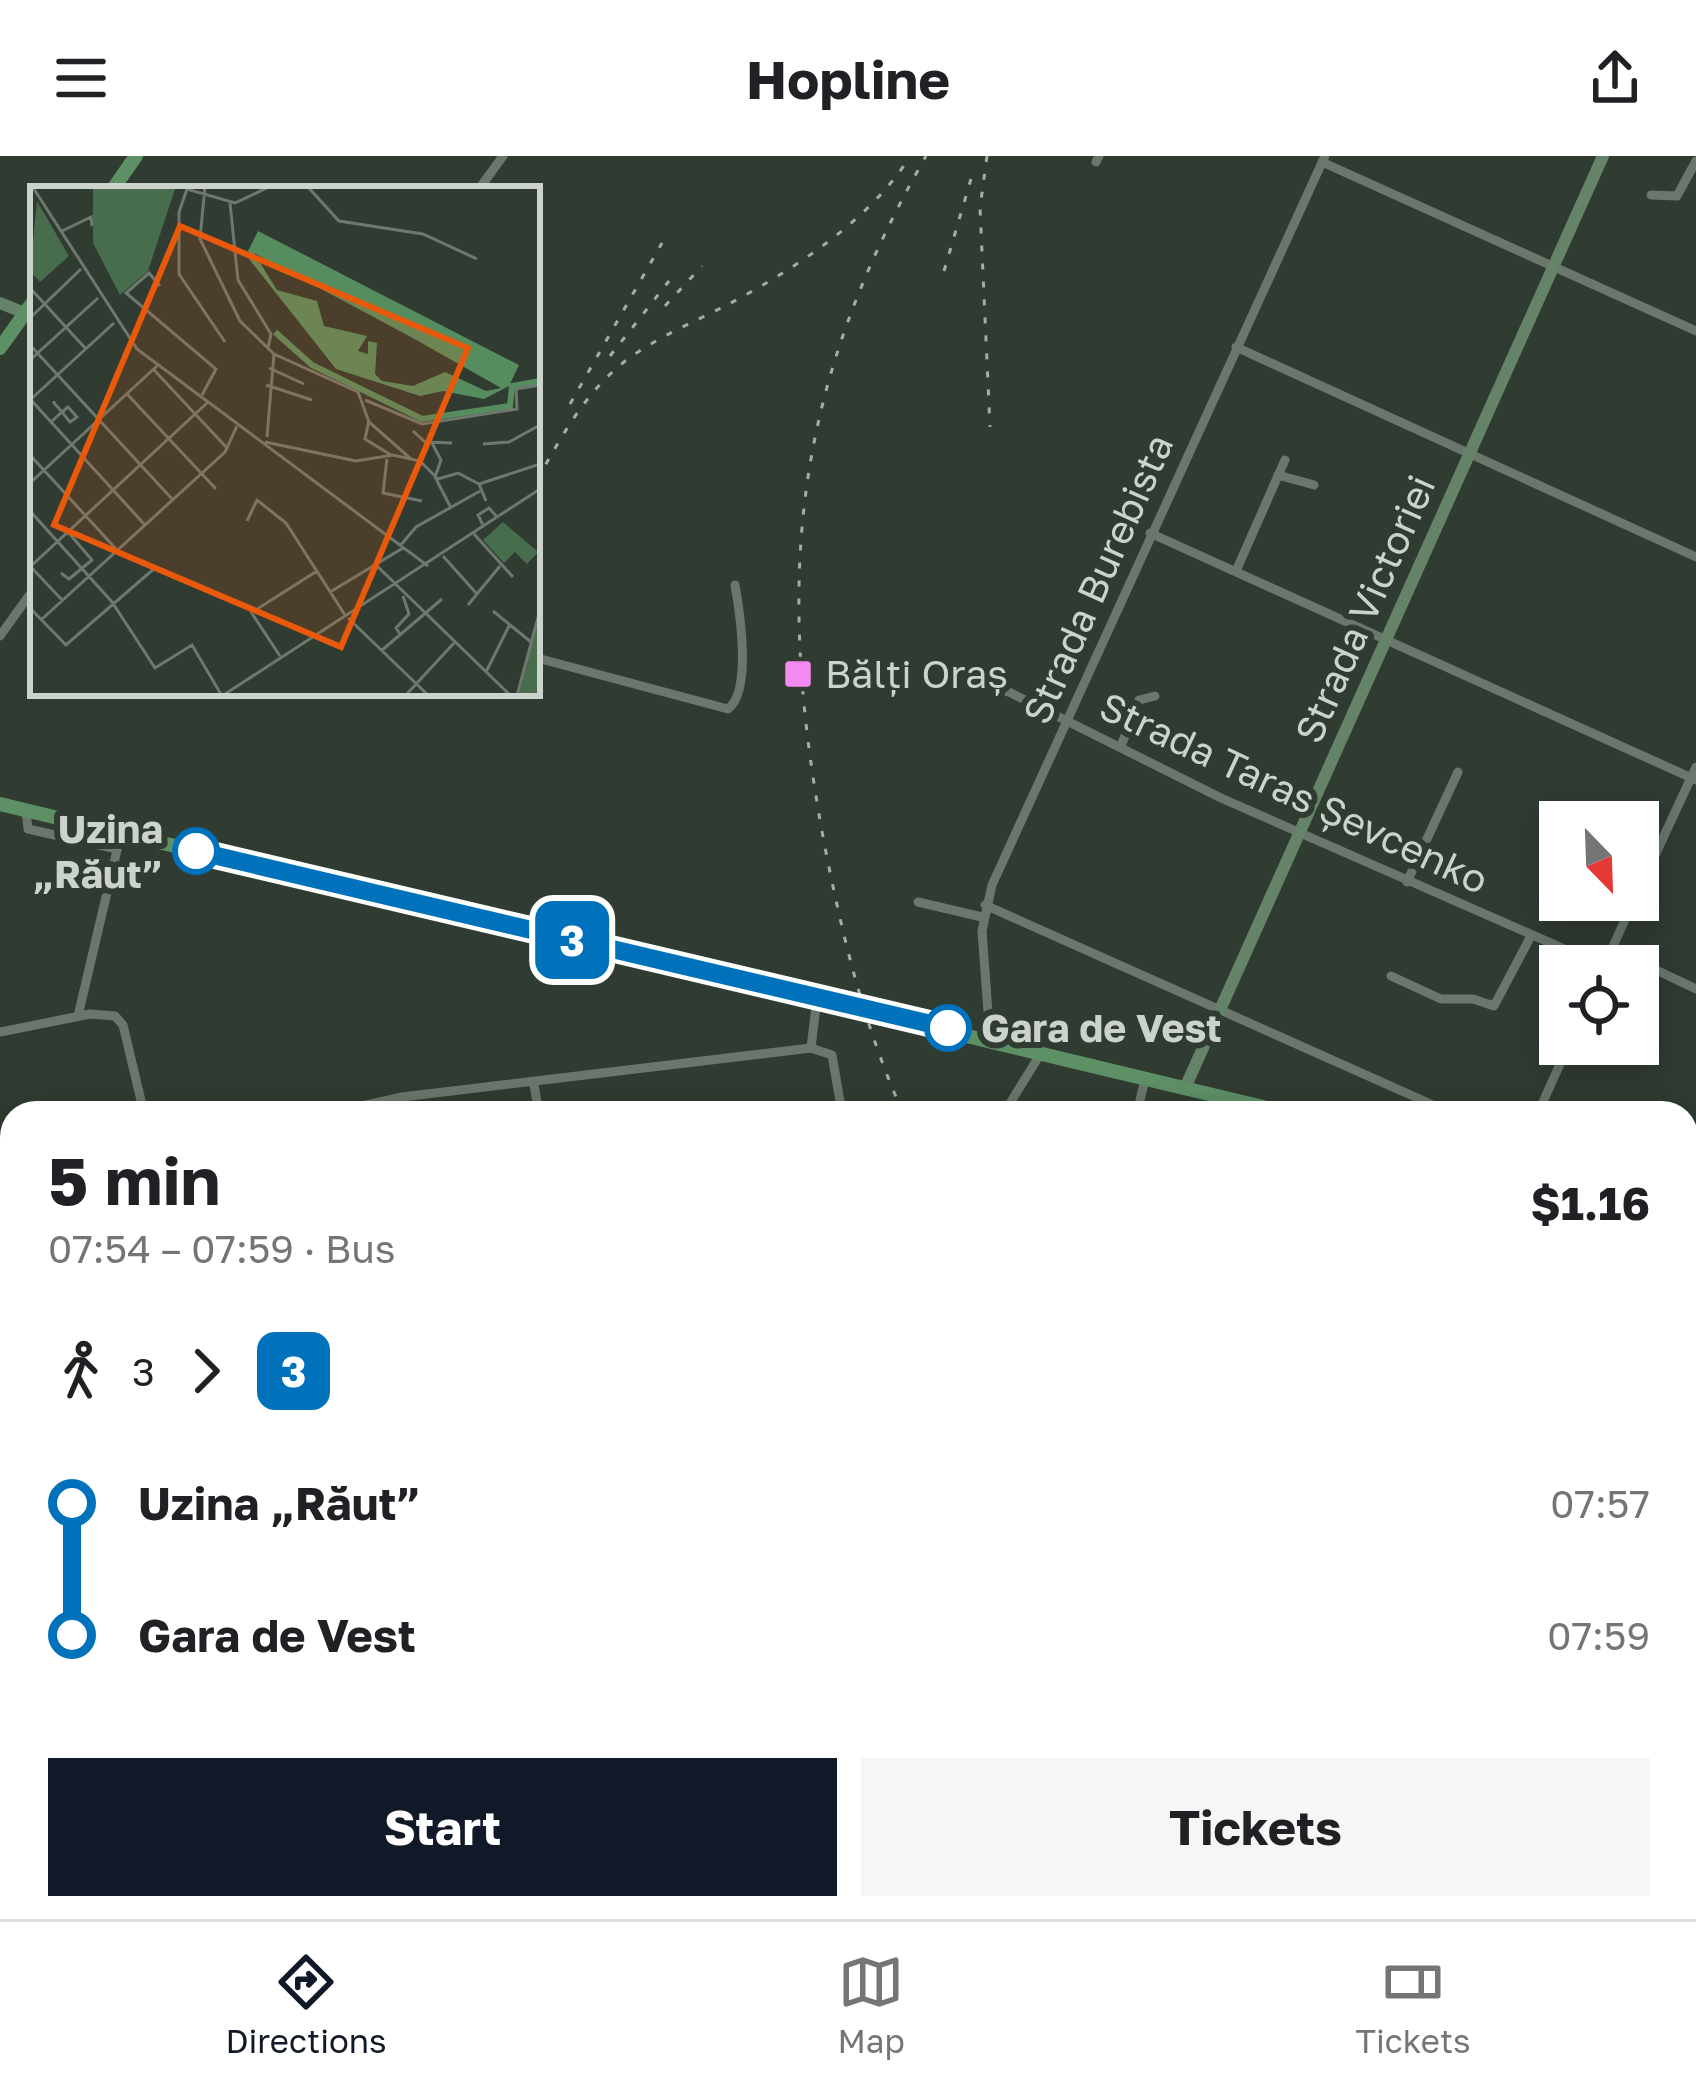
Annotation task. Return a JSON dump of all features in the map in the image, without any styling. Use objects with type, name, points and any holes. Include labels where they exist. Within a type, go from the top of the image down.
[{"type":"main road","points":[[114,186],[136,156]]},
{"type":"main road","points":[[0,349],[30,310]]},
{"type":"main road","points":[[0,805],[119,841],[906,1017],[1185,1088],[1218,1101]]},
{"type":"street","points":[[481,186],[503,156]]},
{"type":"street","name":"Strada Victoriei","points":[[1185,1088],[1296,832],[1604,156]]},
{"type":"street","points":[[1324,159],[1696,332]]},
{"type":"street","name":"Strada Burebista","points":[[990,1039],[984,911],[1150,533],[1324,159]]},
{"type":"street","points":[[1651,195],[1678,196],[1696,161]]},
{"type":"street","points":[[0,303],[30,310]]},
{"type":"street","points":[[1236,347],[1696,557]]},
{"type":"street","points":[[1236,571],[1285,460]]},
{"type":"street","points":[[1278,475],[1314,485]]},
{"type":"street","points":[[1150,533],[1694,775],[1659,848]]},
{"type":"street","points":[[540,659],[728,709],[739,696],[742,644],[735,584]]},
{"type":"street","points":[[0,636],[30,594]]},
{"type":"street","name":"Strada Taras Șevcenko","points":[[959,680],[997,687],[1296,832],[1553,945]]},
{"type":"street","points":[[1120,746],[1139,700],[1155,696]]},
{"type":"street","points":[[1407,882],[1459,772]]},
{"type":"street","points":[[79,1016],[119,841]]},
{"type":"street","points":[[918,902],[984,911],[1218,1008],[1423,1101]]},
{"type":"street","points":[[1391,976],[1441,999],[1473,999],[1494,1006],[1531,936]]},
{"type":"street","points":[[1659,971],[1696,988]]},
{"type":"street","points":[[812,1048],[825,999]]},
{"type":"street","points":[[0,1032],[106,1013],[123,1025],[141,1101]]},
{"type":"street","points":[[384,1101],[812,1048],[832,1055],[840,1101]]},
{"type":"street","points":[[1011,1101],[1041,1053]]},
{"type":"street","points":[[1543,1101],[1560,1065]]},
{"type":"street","points":[[1140,1101],[1145,1078]]},
{"type":"street","points":[[534,1085],[537,1101]]},
{"type":"railway","points":[[898,1101],[856,980],[824,842],[800,657],[799,572],[806,488],[822,407],[847,325],[881,242],[926,156]]},
{"type":"railway","points":[[987,156],[980,208],[990,427]]},
{"type":"railway","points":[[540,475],[586,402],[624,362],[803,260],[871,205],[907,161]]},
{"type":"railway","points":[[944,271],[971,179]]},
{"type":"railway","points":[[570,404],[662,243]]},
{"type":"railway","points":[[665,306],[702,266]]},
{"type":"railway","points":[[610,356],[669,281]]},
{"type":"bus line","name":"3","points":[[196,851],[948,1028]]},
{"type":"place","name":"Bălți Oraș","points":[[798,674]]},
{"type":"place","name":"Uzina „Răut”","points":[[196,851]]},
{"type":"place","name":"Gara de Vest","points":[[948,1028]]}]
